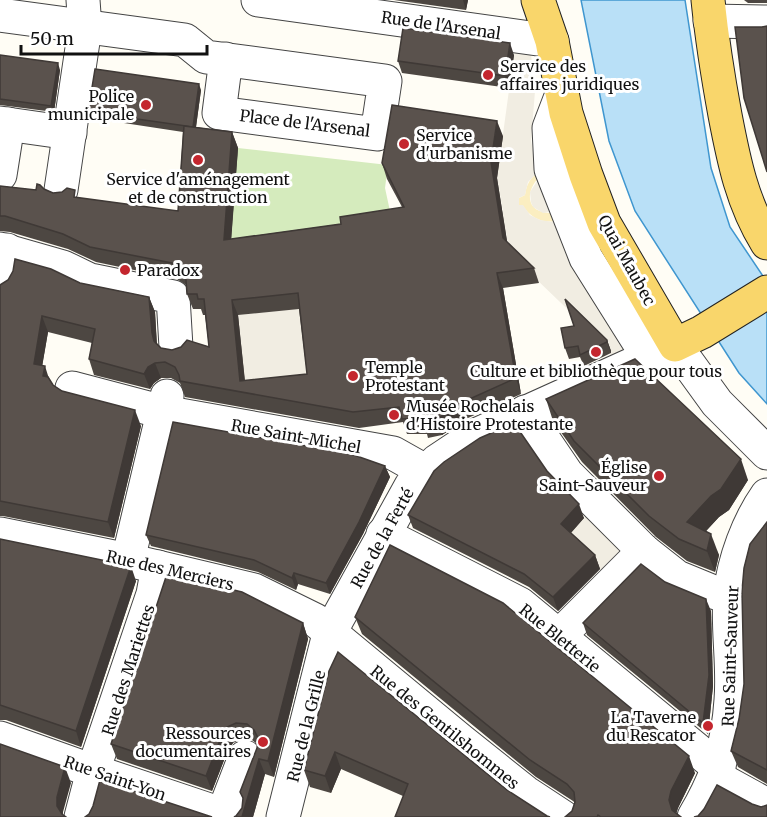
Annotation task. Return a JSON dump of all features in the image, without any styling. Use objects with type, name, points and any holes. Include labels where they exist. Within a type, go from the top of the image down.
[{"type":"main road","name":"Quai Maubec","points":[[538,0],[552,41],[562,94],[586,175],[604,223],[676,344]]},
{"type":"main road","points":[[709,10],[716,67],[735,170],[757,226],[767,243]]},
{"type":"main road","points":[[676,344],[767,292]]},
{"type":"street","name":"Rue de l'Arsenal","points":[[258,0],[552,41]]},
{"type":"street","points":[[709,10],[767,22]]},
{"type":"street","points":[[0,15],[84,14],[184,40],[206,57],[226,59]]},
{"type":"street","points":[[61,190],[84,14]]},
{"type":"street","name":"Place de l'Arsenal","points":[[226,59],[385,81],[377,134],[219,113],[226,59]]},
{"type":"street","points":[[0,175],[4,123],[70,133]]},
{"type":"street","points":[[0,283],[3,250],[63,267],[90,280],[173,297],[176,346]]},
{"type":"street","name":"Rue de la Ferté","points":[[329,634],[411,486],[425,471],[476,435],[676,344]]},
{"type":"street","name":"Quai Maubec","points":[[676,344],[717,403],[767,453]]},
{"type":"street","name":"Rue Saint-Michel","points":[[72,388],[165,404],[393,453],[425,471]]},
{"type":"street","points":[[143,563],[165,404]]},
{"type":"street","points":[[525,412],[567,474],[644,551],[677,577],[716,593],[730,594]]},
{"type":"street","name":"Rue Saint-Sauveur","points":[[694,817],[717,773],[726,740],[732,700],[730,594],[734,569],[744,541],[767,495]]},
{"type":"street","name":"Rue des Merciers","points":[[0,534],[143,563],[254,590],[315,620],[329,634]]},
{"type":"street","name":"Rue Bletterie","points":[[383,534],[520,604],[717,773],[767,805]]},
{"type":"street","points":[[558,637],[644,551]]},
{"type":"street","name":"Rue des Mariettes","points":[[81,817],[93,771],[151,598],[143,563]]},
{"type":"street","name":"Rue de la Grille","points":[[283,817],[329,634]]},
{"type":"street","name":"Rue des Gentilshommes","points":[[329,634],[525,792],[563,817]]},
{"type":"street","name":"Rue Saint-Yon","points":[[0,738],[226,816]]},
{"type":"street","points":[[226,816],[244,757]]},
{"type":"green space","points":[[238,148],[388,165],[385,188],[393,225],[204,259]]},
{"type":"sand","points":[[551,169],[563,173],[573,187],[572,203],[560,219],[555,221],[539,220],[523,206],[519,206],[519,198],[525,195],[529,182],[541,171]],"holes":[[[546,174],[557,175],[565,180],[569,187],[566,203],[553,213],[536,209],[530,199],[532,187],[540,177]]]},
{"type":"shaded area","points":[[530,45],[535,91],[531,141],[538,172],[528,182],[525,195],[519,198],[519,205],[523,205],[530,215],[540,220],[553,222],[634,348],[610,359],[611,351],[509,253],[497,178],[515,46]]},
{"type":"shaded area","points":[[539,178],[549,212],[543,213],[533,207],[531,202],[530,192]]},
{"type":"shaded area","points":[[303,308],[312,390],[246,397],[238,315]]},
{"type":"shaded area","points":[[597,504],[644,551],[613,582],[566,538]]},
{"type":"water","points":[[581,0],[685,0],[711,168],[730,227],[767,282],[767,404],[739,373],[635,211],[609,141]]},
{"type":"building","points":[[767,26],[767,172],[744,98],[735,27]]},
{"type":"building","points":[[403,28],[510,43],[505,76],[398,61]]},
{"type":"building","points":[[0,55],[58,63],[51,106],[0,99]]},
{"type":"building","points":[[95,69],[199,84],[193,127],[88,112]]},
{"type":"building","points":[[392,105],[497,121],[491,162],[503,238],[534,268],[497,273],[516,378],[463,402],[437,419],[423,422],[422,418],[402,419],[399,407],[353,412],[180,381],[175,367],[165,362],[155,363],[148,367],[144,374],[89,359],[95,329],[42,316],[34,364],[45,366],[43,376],[48,377],[53,385],[62,391],[135,410],[108,522],[0,501],[0,285],[8,280],[13,271],[15,259],[51,269],[80,283],[149,297],[152,333],[154,341],[161,348],[172,350],[181,347],[187,340],[209,347],[204,299],[198,299],[197,294],[187,294],[186,280],[182,270],[172,263],[90,247],[63,234],[0,216],[0,186],[36,190],[37,184],[53,193],[62,192],[67,188],[75,190],[74,197],[178,211],[184,126],[232,132],[224,240],[341,224],[340,217],[404,207],[382,163]],"holes":[[[298,293],[307,374],[240,381],[232,300]]]},
{"type":"building","points":[[565,299],[607,342],[580,355],[578,346],[565,348],[561,328],[574,326]]},
{"type":"building","name":"Église Saint-Sauveur","points":[[635,359],[741,459],[721,489],[711,496],[687,522],[711,534],[707,551],[679,539],[649,516],[574,441],[546,399]]},
{"type":"building","points":[[173,422],[351,454],[385,466],[359,522],[326,583],[294,573],[292,578],[254,560],[146,535]]},
{"type":"building","points":[[514,423],[547,471],[579,504],[561,524],[595,555],[553,597],[524,574],[408,515],[434,471],[444,462],[480,438]]},
{"type":"building","points":[[767,522],[767,770],[731,751],[744,684],[742,591],[744,568],[750,544]]},
{"type":"building","points":[[0,539],[131,566],[76,731],[0,705]]},
{"type":"building","points":[[390,545],[503,603],[689,756],[671,791],[669,800],[672,810],[681,817],[601,817],[598,815],[597,817],[565,817],[572,811],[575,802],[574,792],[567,784],[530,760],[355,617]]},
{"type":"building","points":[[641,564],[665,582],[706,599],[709,675],[703,723],[583,623]]},
{"type":"building","points":[[167,574],[242,592],[303,623],[268,761],[259,759],[242,817],[234,817],[242,808],[243,798],[240,792],[257,748],[258,738],[247,724],[236,723],[227,727],[206,776],[111,744]]},
{"type":"building","points":[[338,652],[507,790],[550,817],[395,817],[408,784],[335,752],[325,776],[304,770],[329,671]]},
{"type":"building","points":[[0,744],[65,767],[57,797],[57,806],[66,817],[0,817]]},
{"type":"building","points":[[100,780],[212,817],[85,817],[93,806]]},
{"type":"building","points":[[717,785],[752,804],[761,807],[767,805],[767,817],[694,817],[704,809]]},
{"type":"place","name":"Service des affaires juridiques","points":[[488,75]]},
{"type":"place","name":"Police municipale","points":[[146,105]]},
{"type":"place","name":"Service d'urbanisme","points":[[404,144]]},
{"type":"place","name":"Service d'aménagement et de construction","points":[[198,160]]},
{"type":"place","name":"Paradox","points":[[125,270]]},
{"type":"place","name":"Culture et bibliothèque pour tous","points":[[596,352]]},
{"type":"place","name":"Temple Protestant","points":[[353,376]]},
{"type":"place","name":"Musée Rochelais d'Histoire Protestante","points":[[394,415]]},
{"type":"place","name":"Église Saint-Sauveur","points":[[659,476]]},
{"type":"place","name":"La Taverne du Rescator","points":[[708,726]]},
{"type":"place","name":"Ressources documentaires","points":[[263,742]]}]
